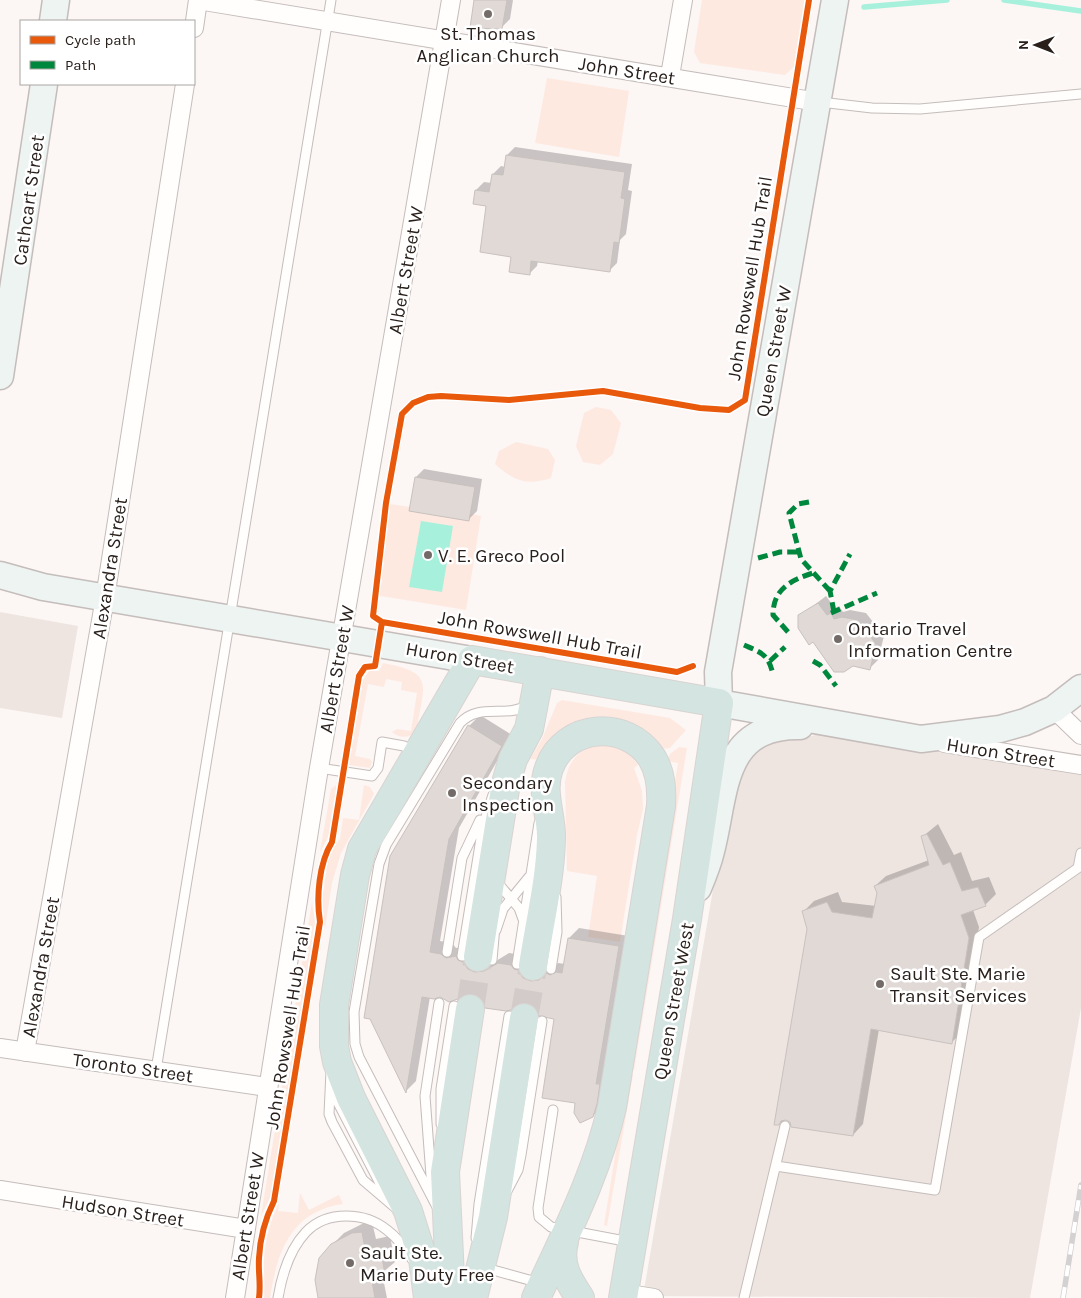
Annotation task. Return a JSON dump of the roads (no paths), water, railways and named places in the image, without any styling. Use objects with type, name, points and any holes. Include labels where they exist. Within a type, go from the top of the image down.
[{"type":"highway","name":"Huron Street","points":[[472,660],[538,683],[719,704]]},
{"type":"highway","points":[[455,1290],[423,1259],[398,1189],[351,1098],[334,1046],[334,1005],[358,862],[368,837],[418,755],[442,733],[472,660]]},
{"type":"highway","points":[[482,954],[492,871],[506,783],[513,759],[529,729],[538,683]]},
{"type":"highway","name":"Queen Street West","points":[[623,1295],[687,919],[719,704]]},
{"type":"highway","points":[[534,966],[552,838],[546,796],[546,780],[556,754],[564,744],[585,733],[613,732],[626,735],[645,749],[657,770],[662,791],[612,1107],[597,1163],[539,1291]]},
{"type":"highway","points":[[455,1290],[447,1233],[446,1193],[447,1154],[462,1008]]},
{"type":"highway","points":[[455,1290],[493,1218],[525,1018]]},
{"type":"highway","points":[[567,1230],[562,1263],[568,1278],[580,1298]]},
{"type":"main road","points":[[53,20],[56,0]]},
{"type":"main road","name":"Queen Street W","points":[[719,704],[718,672],[835,0]]},
{"type":"main road","name":"Cathcart Street","points":[[0,376],[8,275],[44,85]]},
{"type":"main road","name":"Huron Street","points":[[0,575],[42,587],[472,660]]},
{"type":"main road","points":[[1054,709],[1081,688]]},
{"type":"main road","name":"Huron Street","points":[[719,704],[921,740],[1000,729],[1025,722],[1054,709]]},
{"type":"main road","points":[[687,919],[711,852],[724,782],[738,752],[751,739],[772,727],[844,726]]},
{"type":"street","name":"John Street","points":[[198,0],[670,76],[818,102]]},
{"type":"street","points":[[195,21],[198,0]]},
{"type":"street","name":"Albert Street W","points":[[235,1298],[319,768],[451,0]]},
{"type":"street","points":[[670,76],[683,0]]},
{"type":"street","name":"Alexandra Street","points":[[25,1052],[104,598],[185,85]]},
{"type":"street","name":"Huron Street","points":[[1054,709],[1081,736]]},
{"type":"street","name":"Huron Street","points":[[921,740],[1081,765]]},
{"type":"street","name":"Toronto Street","points":[[0,1048],[267,1087]]},
{"type":"street","name":"Hudson Street","points":[[0,1190],[246,1229]]},
{"type":"street","points":[[623,1295],[654,1298]]},
{"type":"lane","points":[[156,1070],[228,619],[331,0]]},
{"type":"lane","points":[[818,102],[872,108],[920,109],[1081,94]]},
{"type":"lane","points":[[446,1193],[359,1057],[353,1029],[363,960],[382,855],[442,733],[468,715],[483,710],[505,712],[527,706],[538,683]]},
{"type":"lane","points":[[319,768],[372,776],[378,768],[382,742],[404,746],[418,755]]},
{"type":"lane","points":[[447,952],[462,858],[513,759]]},
{"type":"lane","points":[[523,926],[546,780]]},
{"type":"lane","points":[[482,954],[482,826],[491,800]]},
{"type":"lane","points":[[776,1166],[934,1190],[980,937],[1078,868],[1081,853]]},
{"type":"lane","points":[[492,871],[497,882],[522,912],[523,926],[534,966]]},
{"type":"lane","points":[[482,954],[500,914],[525,884],[531,871]]},
{"type":"lane","points":[[439,1003],[425,1096],[430,1177],[454,1202],[455,1290]]},
{"type":"lane","points":[[455,1290],[479,1204],[525,1018]]},
{"type":"lane","points":[[334,1046],[330,1078],[329,1114],[357,1172],[370,1187],[397,1209]]},
{"type":"lane","points":[[330,1078],[336,1099],[383,1192],[416,1235]]},
{"type":"lane","points":[[553,1110],[538,1208],[540,1218],[545,1224],[567,1230],[632,1242]]},
{"type":"lane","points":[[744,1298],[785,1126]]},
{"type":"lane","points":[[278,1298],[283,1273],[300,1239],[316,1224],[338,1217],[349,1216],[370,1220],[387,1230],[397,1239],[415,1263],[455,1290],[539,1291]]},
{"type":"waterway","points":[[864,7],[947,0]]},
{"type":"waterway","points":[[1004,0],[1081,11]]},
{"type":"tunnel","points":[[470,1009],[478,957]]},
{"type":"tunnel","points":[[524,1018],[533,966]]},
{"type":"railway","points":[[1063,1298],[1081,1185]]},
{"type":"place","name":"St. Thomas Anglican Church","points":[[488,14]]},
{"type":"place","name":"V. E. Greco Pool","points":[[428,555]]},
{"type":"place","name":"Ontario Travel Information Centre","points":[[838,639]]},
{"type":"place","name":"Secondary Inspection","points":[[452,793]]},
{"type":"place","name":"Sault Ste. Marie Transit Services","points":[[880,984]]},
{"type":"place","name":"Sault Ste. Marie Duty Free","points":[[350,1263]]}]
